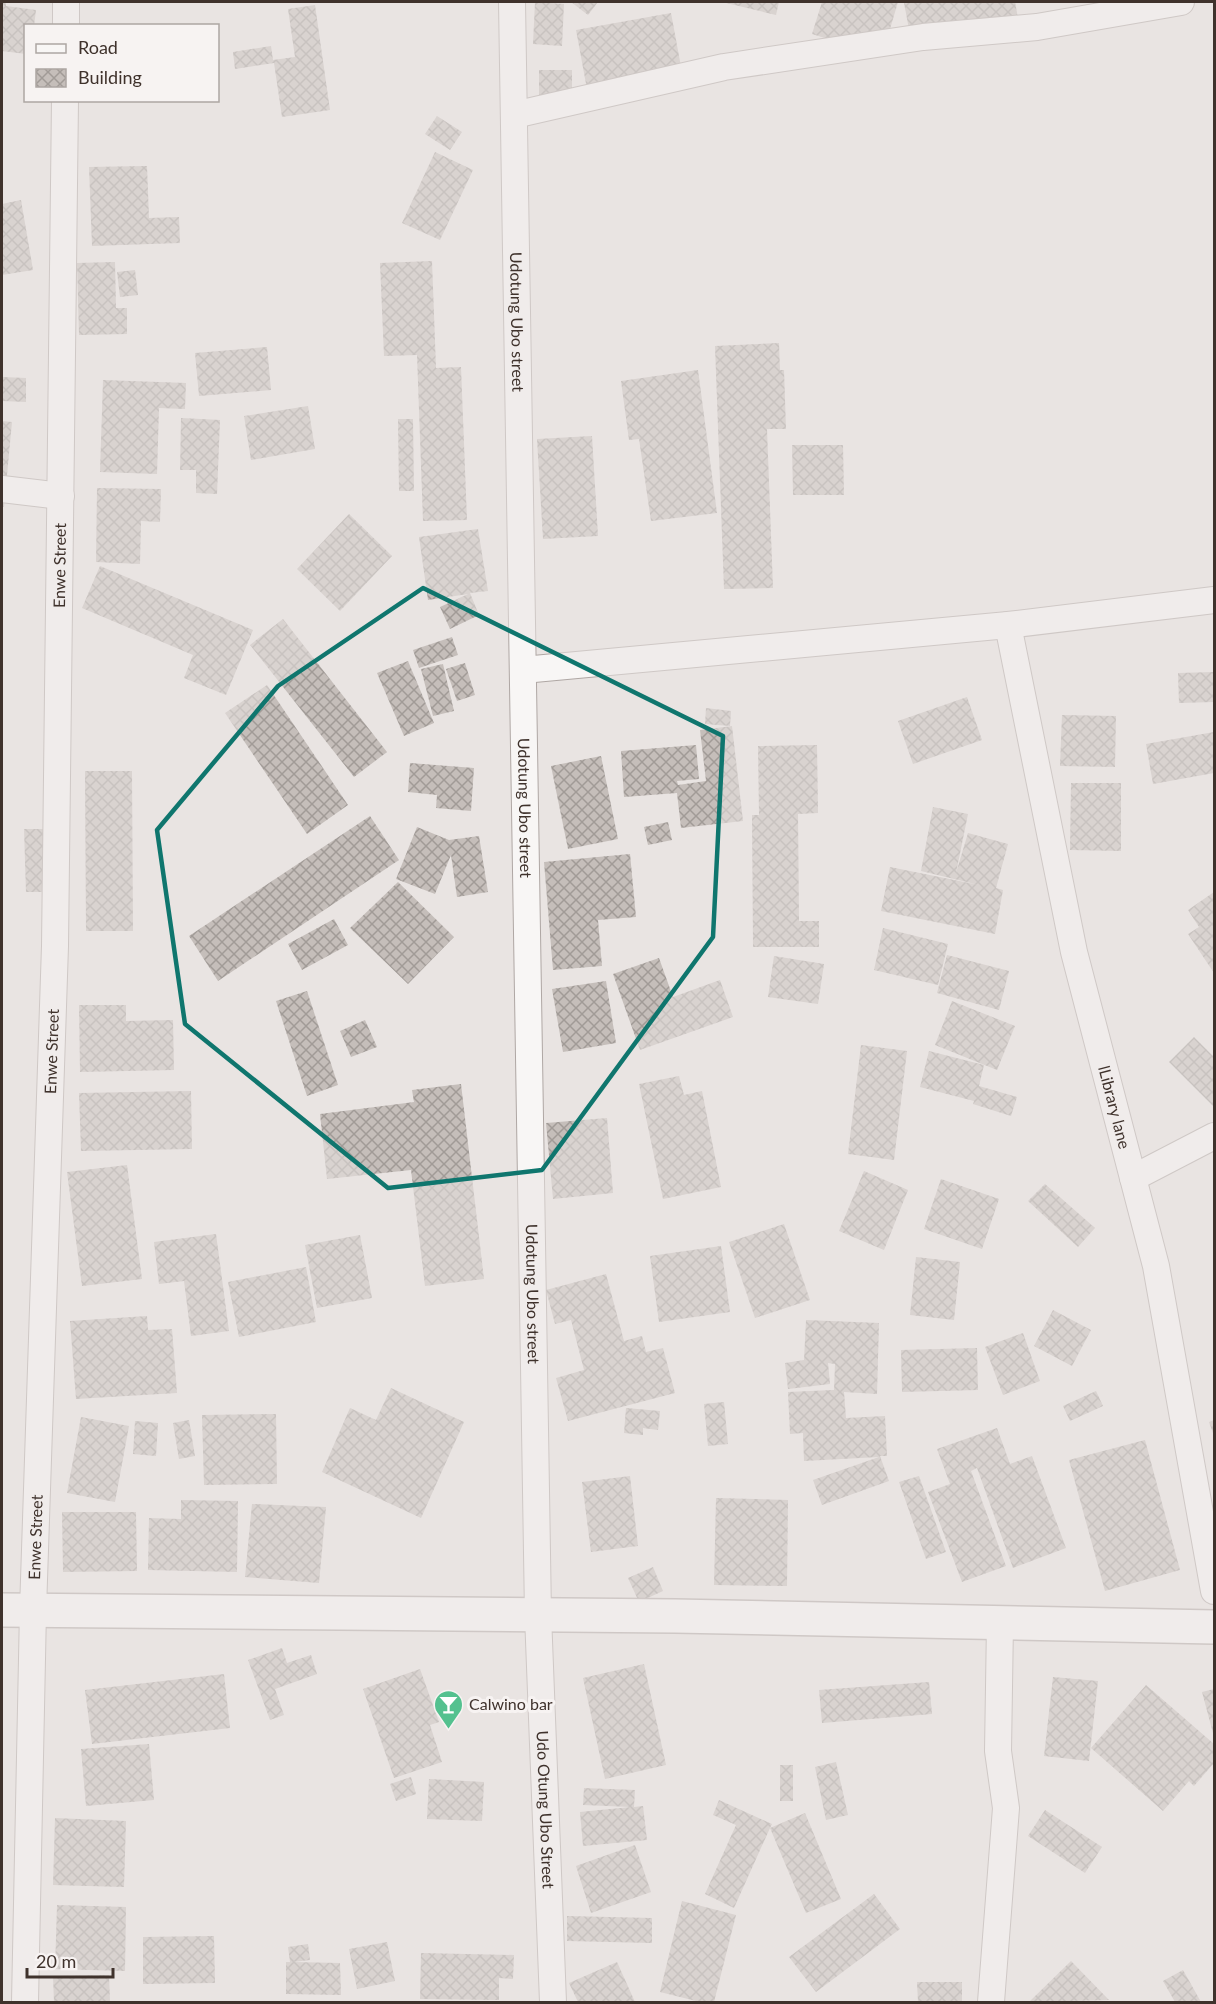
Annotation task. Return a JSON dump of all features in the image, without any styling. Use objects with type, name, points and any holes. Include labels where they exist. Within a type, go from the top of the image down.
[{"type":"street","points":[[66,2],[66,24]]},
{"type":"street","name":"Udotung Ubo street","points":[[512,2],[538,1615]]},
{"type":"street","points":[[514,115],[746,63],[923,37],[1037,27],[1181,2]]},
{"type":"street","name":"Enwe Street","points":[[26,2002],[17,1610],[55,946],[65,102]]},
{"type":"street","points":[[2,489],[61,496]]},
{"type":"street","points":[[524,670],[1008,625],[1215,600]]},
{"type":"street","name":"lLibrary lane","points":[[1008,625],[1074,952],[1156,1266],[1215,1591]]},
{"type":"street","points":[[1133,1178],[1215,1136]]},
{"type":"street","points":[[17,1610],[538,1615],[1215,1627]]},
{"type":"street","name":"Udo Otung Ubo Street","points":[[538,1615],[553,2002]]},
{"type":"street","points":[[991,2002],[1006,1808],[998,1751],[1000,1623]]},
{"type":"highlighted area","points":[[423,588],[723,736],[713,937],[542,1170],[388,1188],[185,1024],[157,830],[278,686]]},
{"type":"building","points":[[2,2],[6,2],[6,6],[36,10],[34,24],[24,24],[24,54],[2,51]]},
{"type":"building","points":[[535,2],[564,4],[562,46],[533,44]]},
{"type":"building","points":[[571,2],[598,2],[588,15]]},
{"type":"building","points":[[722,2],[779,2],[776,15]]},
{"type":"building","points":[[822,2],[898,2],[882,56],[812,34]]},
{"type":"building","points":[[1015,2],[1020,29],[913,50],[904,3]]},
{"type":"building","points":[[315,5],[330,110],[282,117],[274,63],[235,69],[233,52],[271,46],[273,60],[295,57],[288,9]]},
{"type":"building","points":[[671,13],[682,72],[587,89],[576,30]]},
{"type":"building","points":[[539,70],[572,70],[572,107],[539,106]]},
{"type":"building","points":[[437,116],[462,132],[450,150],[425,134]]},
{"type":"building","points":[[435,152],[473,170],[440,240],[402,223]]},
{"type":"building","points":[[147,166],[149,218],[179,217],[180,243],[92,246],[89,167]]},
{"type":"building","points":[[21,200],[33,270],[2,275],[2,204]]},
{"type":"building","points":[[432,261],[436,368],[461,367],[467,520],[423,521],[417,355],[384,356],[380,263]]},
{"type":"building","points":[[115,262],[116,308],[127,308],[127,334],[79,335],[77,263]]},
{"type":"building","points":[[135,270],[138,295],[120,297],[117,272]]},
{"type":"building","points":[[779,343],[780,370],[784,370],[786,429],[767,429],[773,588],[724,589],[715,346]]},
{"type":"building","points":[[267,347],[271,390],[199,396],[195,353]]},
{"type":"building","points":[[698,370],[717,513],[651,521],[639,439],[629,440],[621,381]]},
{"type":"building","points":[[2,377],[26,378],[26,402],[2,401]]},
{"type":"building","points":[[103,380],[186,383],[185,409],[159,408],[157,474],[100,472]]},
{"type":"building","points":[[308,406],[315,449],[251,460],[244,416]]},
{"type":"building","points":[[181,418],[220,420],[217,494],[196,493],[196,470],[180,470]]},
{"type":"building","points":[[398,419],[413,419],[414,491],[399,491]]},
{"type":"building","points":[[2,421],[12,422],[4,507],[2,506]]},
{"type":"building","points":[[592,436],[598,536],[543,539],[537,439]]},
{"type":"building","points":[[792,445],[843,445],[844,495],[793,495]]},
{"type":"building","points":[[97,488],[161,489],[160,522],[141,521],[140,564],[96,562]]},
{"type":"building","points":[[349,514],[392,556],[340,611],[297,569]]},
{"type":"building","points":[[478,529],[488,591],[470,593],[479,615],[450,629],[440,607],[468,594],[428,600],[419,537]]},
{"type":"building","points":[[100,566],[253,630],[226,695],[184,678],[193,655],[82,608]]},
{"type":"building","points":[[283,619],[387,752],[354,777],[250,645]]},
{"type":"building","points":[[452,637],[458,655],[419,668],[413,650]]},
{"type":"building","points":[[408,661],[434,723],[404,736],[377,673]]},
{"type":"building","points":[[465,663],[475,695],[457,701],[446,669]]},
{"type":"building","points":[[443,664],[454,711],[433,716],[421,669]]},
{"type":"building","points":[[1214,672],[1214,702],[1179,703],[1178,673]]},
{"type":"building","points":[[267,685],[348,805],[307,834],[225,713]]},
{"type":"building","points":[[967,697],[982,740],[913,764],[898,721]]},
{"type":"building","points":[[706,708],[731,711],[730,726],[705,724]]},
{"type":"building","points":[[1062,715],[1116,716],[1115,767],[1060,766]]},
{"type":"building","points":[[732,726],[743,821],[681,828],[677,793],[624,797],[621,751],[696,745],[699,779],[677,781],[678,785],[706,781],[700,730]]},
{"type":"building","points":[[1214,732],[1214,773],[1153,784],[1146,744]]},
{"type":"building","points":[[817,745],[818,813],[798,814],[799,921],[819,921],[819,947],[753,947],[752,815],[759,815],[758,746]]},
{"type":"building","points":[[601,756],[618,839],[568,849],[551,766]]},
{"type":"building","points":[[410,763],[474,768],[471,811],[436,808],[437,795],[408,792]]},
{"type":"building","points":[[85,771],[132,771],[133,931],[86,931]]},
{"type":"building","points":[[1071,783],[1121,783],[1121,851],[1070,850]]},
{"type":"building","points":[[933,807],[968,814],[956,873],[968,833],[1008,844],[996,888],[1003,890],[995,934],[881,911],[890,867],[979,885],[921,871]]},
{"type":"building","points":[[370,816],[399,860],[218,981],[189,936]]},
{"type":"building","points":[[668,822],[672,840],[648,845],[644,827]]},
{"type":"building","points":[[417,827],[449,840],[479,836],[488,892],[457,897],[451,855],[435,894],[396,879]]},
{"type":"building","points":[[24,829],[50,829],[52,892],[26,892]]},
{"type":"building","points":[[630,854],[636,917],[598,920],[602,966],[553,970],[544,862]]},
{"type":"building","points":[[398,882],[454,937],[408,984],[350,928]]},
{"type":"building","points":[[1214,892],[1214,973],[1188,934],[1199,927],[1188,910]]},
{"type":"building","points":[[334,919],[348,945],[302,970],[288,944]]},
{"type":"building","points":[[883,928],[948,944],[938,985],[874,970]]},
{"type":"building","points":[[947,955],[1009,971],[999,1010],[937,993]]},
{"type":"building","points":[[774,956],[824,964],[818,1004],[768,997]]},
{"type":"building","points":[[659,958],[673,997],[720,980],[733,1017],[640,1050],[613,974]]},
{"type":"building","points":[[606,981],[616,1043],[563,1052],[552,989]]},
{"type":"building","points":[[307,991],[338,1085],[307,1096],[276,1001]]},
{"type":"building","points":[[952,1001],[1015,1026],[997,1070],[935,1045]]},
{"type":"building","points":[[79,1005],[126,1005],[126,1021],[173,1020],[174,1070],[80,1072]]},
{"type":"building","points":[[365,1020],[377,1047],[351,1057],[340,1031]]},
{"type":"building","points":[[1194,1037],[1214,1057],[1214,1107],[1169,1062]]},
{"type":"building","points":[[861,1045],[907,1051],[894,1160],[848,1154]]},
{"type":"building","points":[[929,1051],[984,1065],[979,1086],[1017,1097],[1011,1116],[973,1104],[974,1101],[920,1087]]},
{"type":"building","points":[[679,1076],[684,1095],[702,1091],[721,1187],[663,1199],[639,1084]]},
{"type":"building","points":[[461,1084],[484,1279],[425,1286],[411,1170],[327,1179],[320,1114],[414,1102],[412,1090]]},
{"type":"building","points":[[191,1091],[192,1149],[81,1151],[79,1093]]},
{"type":"building","points":[[607,1118],[613,1193],[553,1199],[546,1123]]},
{"type":"building","points":[[127,1165],[142,1279],[82,1286],[67,1172]]},
{"type":"building","points":[[864,1171],[908,1190],[884,1250],[839,1231]]},
{"type":"building","points":[[941,1179],[999,1199],[982,1249],[924,1229]]},
{"type":"building","points":[[1045,1184],[1095,1228],[1078,1247],[1028,1201]]},
{"type":"building","points":[[784,1224],[810,1300],[755,1318],[729,1242]]},
{"type":"building","points":[[216,1234],[229,1331],[191,1336],[184,1281],[159,1284],[154,1242]]},
{"type":"building","points":[[360,1235],[372,1298],[317,1308],[305,1245]]},
{"type":"building","points":[[721,1246],[730,1312],[659,1322],[650,1256]]},
{"type":"building","points":[[916,1257],[960,1262],[954,1320],[910,1315]]},
{"type":"building","points":[[306,1267],[316,1322],[239,1337],[228,1282]]},
{"type":"building","points":[[606,1274],[624,1341],[642,1336],[646,1352],[663,1348],[675,1393],[568,1421],[556,1378],[584,1370],[571,1320],[555,1324],[546,1290]]},
{"type":"building","points":[[1053,1310],[1091,1330],[1072,1366],[1034,1346]]},
{"type":"building","points":[[147,1316],[148,1330],[172,1329],[177,1393],[76,1399],[70,1321]]},
{"type":"building","points":[[806,1320],[879,1323],[877,1394],[844,1392],[846,1418],[885,1416],[887,1456],[880,1456],[889,1481],[822,1505],[813,1480],[879,1457],[804,1461],[803,1433],[790,1434],[788,1392],[834,1390],[835,1364],[828,1363],[830,1384],[788,1389],[785,1363],[804,1360]]},
{"type":"building","points":[[1023,1333],[1040,1381],[1003,1395],[985,1347]]},
{"type":"building","points":[[977,1348],[978,1390],[902,1392],[901,1350]]},
{"type":"building","points":[[391,1388],[464,1422],[421,1518],[322,1472],[350,1408],[376,1420]]},
{"type":"building","points":[[1096,1391],[1103,1406],[1070,1421],[1063,1406]]},
{"type":"building","points":[[724,1402],[728,1444],[708,1446],[704,1404]]},
{"type":"building","points":[[626,1408],[660,1411],[658,1430],[643,1428],[643,1435],[624,1433]]},
{"type":"building","points":[[276,1414],[277,1484],[204,1485],[202,1415]]},
{"type":"building","points":[[81,1417],[129,1426],[115,1502],[67,1493]]},
{"type":"building","points":[[189,1420],[195,1456],[179,1459],[173,1423]]},
{"type":"building","points":[[1214,1420],[1214,1436],[1209,1422]]},
{"type":"building","points":[[135,1421],[158,1423],[156,1456],[133,1454]]},
{"type":"building","points":[[997,1428],[1010,1464],[1032,1456],[1066,1548],[1013,1568],[977,1468],[971,1471],[1006,1566],[962,1582],[928,1492],[950,1484],[937,1449]]},
{"type":"building","points":[[1145,1440],[1180,1570],[1105,1591],[1069,1460]]},
{"type":"building","points":[[630,1476],[638,1546],[591,1552],[582,1482]]},
{"type":"building","points":[[919,1476],[946,1552],[926,1559],[899,1482]]},
{"type":"building","points":[[716,1498],[788,1500],[787,1586],[714,1585]]},
{"type":"building","points":[[181,1500],[238,1501],[237,1572],[148,1570],[149,1518],[181,1519]]},
{"type":"building","points":[[252,1504],[326,1507],[319,1583],[245,1577]]},
{"type":"building","points":[[62,1512],[136,1512],[137,1571],[63,1572]]},
{"type":"building","points":[[653,1567],[663,1591],[639,1602],[628,1578]]},
{"type":"building","points":[[282,1648],[287,1663],[311,1655],[317,1674],[275,1689],[284,1715],[270,1720],[248,1660]]},
{"type":"building","points":[[644,1664],[666,1765],[605,1779],[583,1678]]},
{"type":"building","points":[[420,1669],[439,1722],[430,1725],[442,1762],[394,1778],[363,1689]]},
{"type":"building","points":[[224,1674],[230,1728],[92,1744],[85,1690]]},
{"type":"building","points":[[1053,1677],[1098,1681],[1089,1761],[1044,1756]]},
{"type":"building","points":[[929,1682],[932,1714],[822,1723],[819,1690]]},
{"type":"building","points":[[1146,1685],[1214,1744],[1214,1763],[1194,1786],[1189,1781],[1163,1811],[1091,1748]]},
{"type":"building","points":[[1214,1689],[1214,1737],[1202,1692]]},
{"type":"building","points":[[149,1744],[154,1800],[86,1806],[81,1749]]},
{"type":"building","points":[[836,1762],[848,1815],[826,1820],[815,1767]]},
{"type":"building","points":[[780,1765],[793,1765],[793,1801],[780,1801]]},
{"type":"building","points":[[411,1777],[416,1794],[396,1801],[390,1784]]},
{"type":"building","points":[[429,1779],[484,1782],[482,1821],[427,1819]]},
{"type":"building","points":[[584,1788],[635,1790],[634,1807],[643,1806],[647,1840],[583,1846],[580,1812],[631,1807],[583,1805]]},
{"type":"building","points":[[719,1800],[772,1824],[734,1908],[705,1894],[736,1825],[713,1815]]},
{"type":"building","points":[[1045,1810],[1102,1847],[1085,1873],[1028,1836]]},
{"type":"building","points":[[805,1813],[841,1899],[806,1913],[770,1828]]},
{"type":"building","points":[[55,1818],[126,1821],[124,1887],[53,1885]]},
{"type":"building","points":[[635,1845],[651,1892],[591,1913],[576,1866]]},
{"type":"building","points":[[874,1894],[900,1929],[816,1992],[789,1957]]},
{"type":"building","points":[[682,1901],[736,1915],[714,2002],[700,2002],[660,1992]]},
{"type":"building","points":[[57,1905],[126,1907],[125,1971],[55,1969]]},
{"type":"building","points":[[567,1916],[652,1918],[652,1943],[567,1941]]},
{"type":"building","points":[[214,1936],[215,1983],[143,1984],[143,1937]]},
{"type":"building","points":[[387,1942],[395,1981],[357,1989],[349,1949]]},
{"type":"building","points":[[308,1944],[310,1960],[293,1962],[340,1963],[341,1995],[286,1994],[286,1962],[290,1962],[288,1947]]},
{"type":"building","points":[[421,1953],[514,1955],[513,1979],[499,1978],[499,2000],[420,1999]]},
{"type":"building","points":[[1071,1961],[1109,2000],[1029,2002]]},
{"type":"building","points":[[617,1962],[635,2002],[578,2002],[569,1983]]},
{"type":"building","points":[[1183,1970],[1201,2002],[1175,2002],[1163,1981]]},
{"type":"building","points":[[109,1975],[110,2002],[54,2002],[53,1976]]},
{"type":"building","points":[[917,1982],[962,1982],[962,2002],[918,2002]]},
{"type":"place","name":"Calwino bar","points":[[448,1730]]}]
